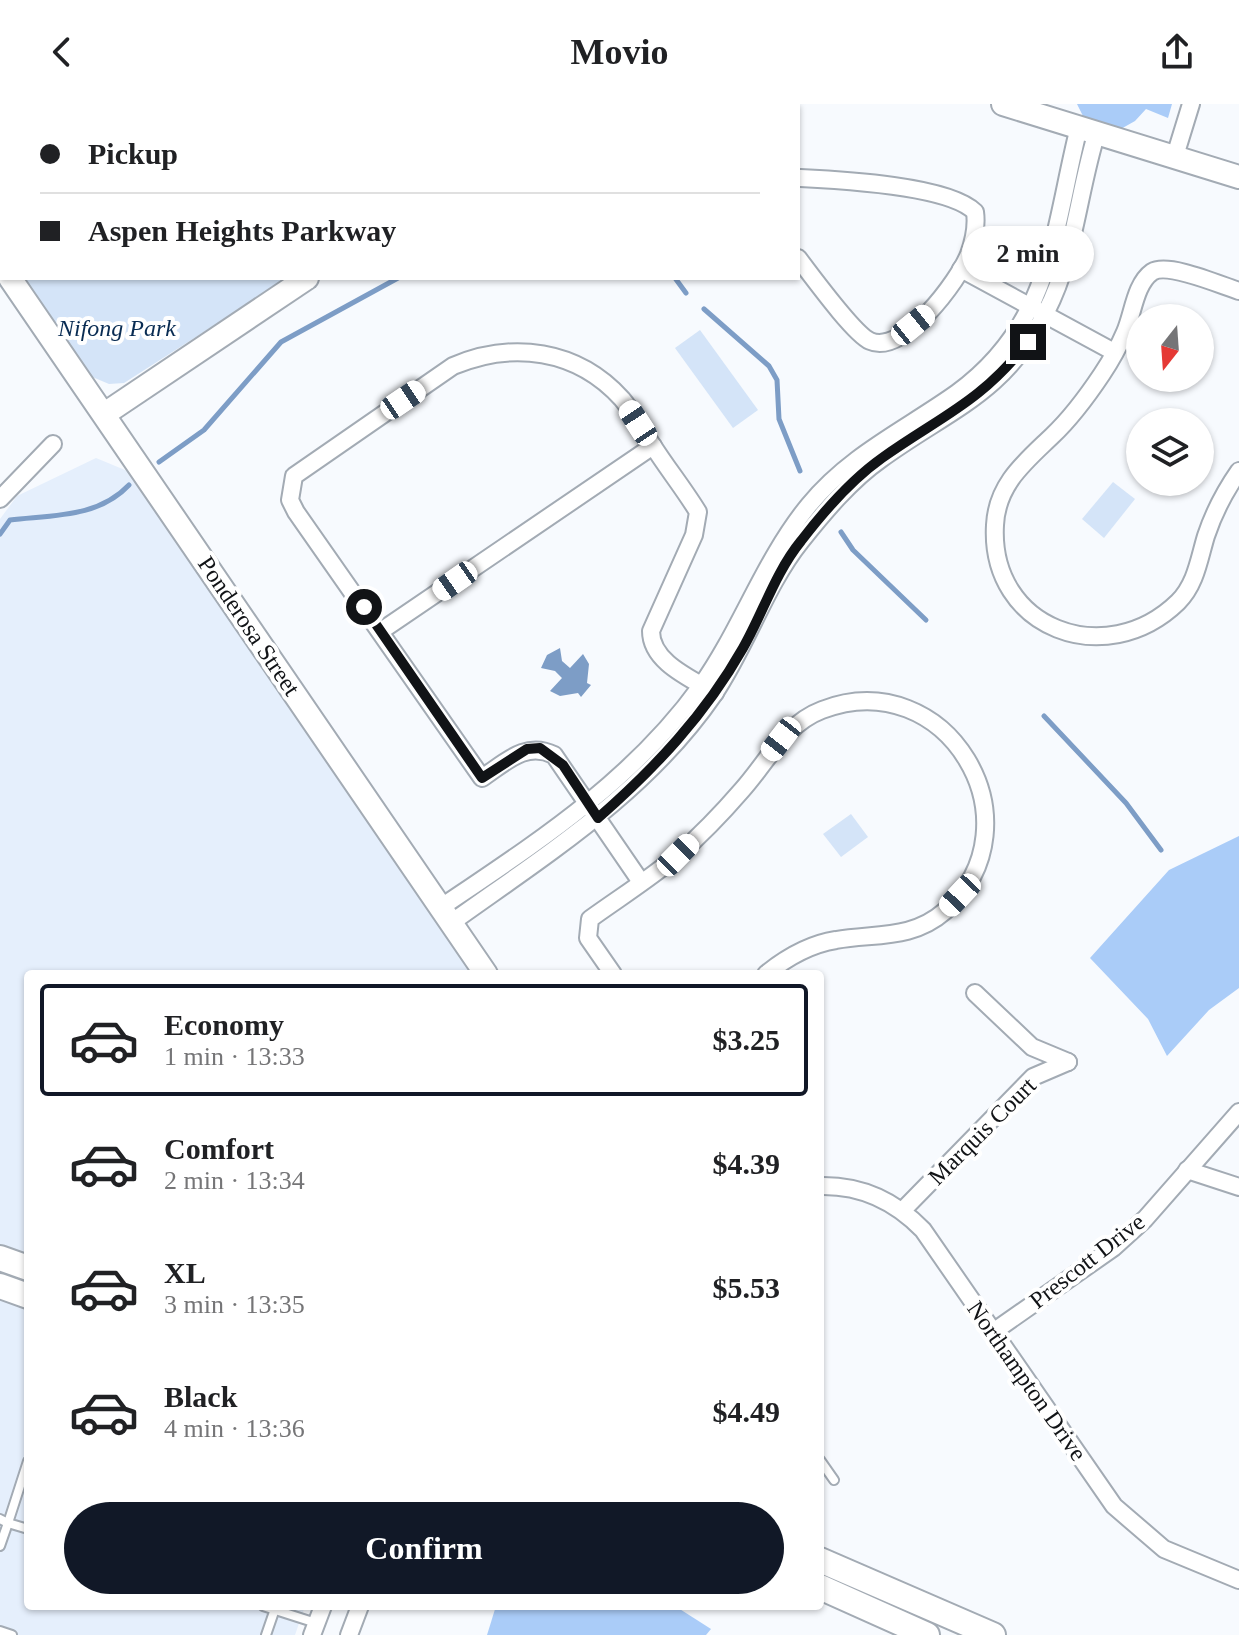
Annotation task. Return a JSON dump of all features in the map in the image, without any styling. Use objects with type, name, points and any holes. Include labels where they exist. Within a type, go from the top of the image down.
[{"type":"main road","points":[[0,1258],[24,1267]]},
{"type":"main road","points":[[0,1286],[24,1295]]},
{"type":"main road","points":[[824,1562],[993,1635]]},
{"type":"main road","points":[[824,1589],[927,1635]]},
{"type":"street","points":[[1175,156],[1191,104]]},
{"type":"street","points":[[1009,105],[1239,177]]},
{"type":"street","points":[[446,916],[593,812],[708,689],[786,533],[812,501],[843,468],[958,392],[990,364],[1038,310],[1053,253],[1069,214],[1088,129]]},
{"type":"street","points":[[800,178],[865,182],[967,204],[975,212],[977,226],[961,269],[933,309],[893,341],[881,344],[863,336],[800,260]]},
{"type":"street","points":[[1239,291],[1168,268],[1154,271],[1144,280],[1101,375],[1054,434],[1019,466],[1000,502],[995,524],[1000,564],[1010,586],[1029,611],[1055,628],[1078,636],[1102,639],[1131,633],[1160,618],[1181,599],[1196,575],[1218,505],[1239,471]]},
{"type":"street","points":[[961,269],[1114,352]]},
{"type":"street","name":"Ponderosa Street","points":[[11,280],[106,413],[483,970]]},
{"type":"street","points":[[106,413],[304,280]]},
{"type":"street","points":[[641,882],[563,765],[540,748],[527,749],[482,778],[290,500],[294,476],[453,366],[482,354],[514,350],[552,355],[604,382],[623,401],[691,502],[698,522],[651,631],[651,646],[659,657],[708,689]]},
{"type":"street","points":[[0,499],[53,444]]},
{"type":"street","points":[[381,631],[653,446]]},
{"type":"street","points":[[610,970],[588,938],[586,928],[590,919],[678,855],[721,812],[799,721],[824,709],[858,703],[894,705],[933,723],[965,754],[979,780],[986,816],[983,851],[960,895],[924,925],[897,936],[836,939],[811,946],[772,970]]},
{"type":"street","name":"Marquis Court","points":[[903,1210],[1033,1077],[1068,1062],[1032,1047],[975,993]]},
{"type":"street","name":"Prescott Drive","points":[[993,1332],[1113,1248],[1145,1219],[1239,1112]]},
{"type":"street","points":[[1187,1170],[1239,1187]]},
{"type":"street","name":"Northampton Drive","points":[[824,1186],[837,1185],[871,1194],[903,1210],[923,1230],[1114,1506],[1164,1549],[1239,1580]]},
{"type":"street","points":[[314,1629],[321,1610]]},
{"type":"street","points":[[349,1635],[358,1610]]},
{"type":"lane","points":[[824,1466],[834,1480]]},
{"type":"lane","points":[[0,1546],[4,1521],[24,1471]]},
{"type":"lane","points":[[4,1521],[24,1528]]},
{"type":"lane","points":[[266,1635],[274,1610]]},
{"type":"lane","points":[[279,1610],[314,1629]]},
{"type":"lane","points":[[0,1631],[12,1635]]},
{"type":"shaded area","points":[[1077,104],[1172,104],[1168,118],[1146,109],[1135,121],[1119,130],[1083,116]]},
{"type":"shaded area","points":[[96,458],[154,482],[486,970],[24,970],[24,1610],[304,1610],[295,1635],[0,1635],[0,519],[17,496]]},
{"type":"shaded area","points":[[560,648],[562,661],[570,668],[583,654],[589,664],[587,683],[591,685],[581,697],[578,693],[560,696],[550,691],[562,678],[555,671],[541,668],[547,655]]},
{"type":"shaded area","points":[[1239,836],[1239,988],[1209,1010],[1167,1056],[1148,1019],[1090,958],[1169,870]]},
{"type":"shaded area","points":[[495,1610],[681,1610],[711,1629],[706,1635],[487,1635]]},
{"type":"green space","name":"Nifong Park","points":[[24,280],[285,280],[124,383],[109,384],[90,376]]},
{"type":"green space","points":[[700,330],[758,410],[733,428],[675,348]]},
{"type":"green space","points":[[1113,482],[1126,492],[1126,496],[1135,499],[1104,538],[1082,519]]},
{"type":"green space","points":[[851,814],[868,837],[841,857],[823,834]]},
{"type":"waterway","points":[[159,462],[204,430],[281,342],[394,280]]},
{"type":"waterway","points":[[676,280],[686,293]]},
{"type":"waterway","points":[[704,309],[769,366],[777,380],[779,419],[800,471]]},
{"type":"waterway","points":[[0,534],[10,520],[89,509],[117,496],[129,485]]},
{"type":"waterway","points":[[841,532],[853,550],[926,620]]},
{"type":"waterway","points":[[1044,716],[1126,803],[1161,850]]},
{"type":"route","points":[[364,607],[482,778],[527,749],[540,748],[554,755],[563,765],[598,818],[681,740],[744,646],[775,582],[799,542],[835,502],[881,459],[963,408],[1003,374],[1028,342]]}]
